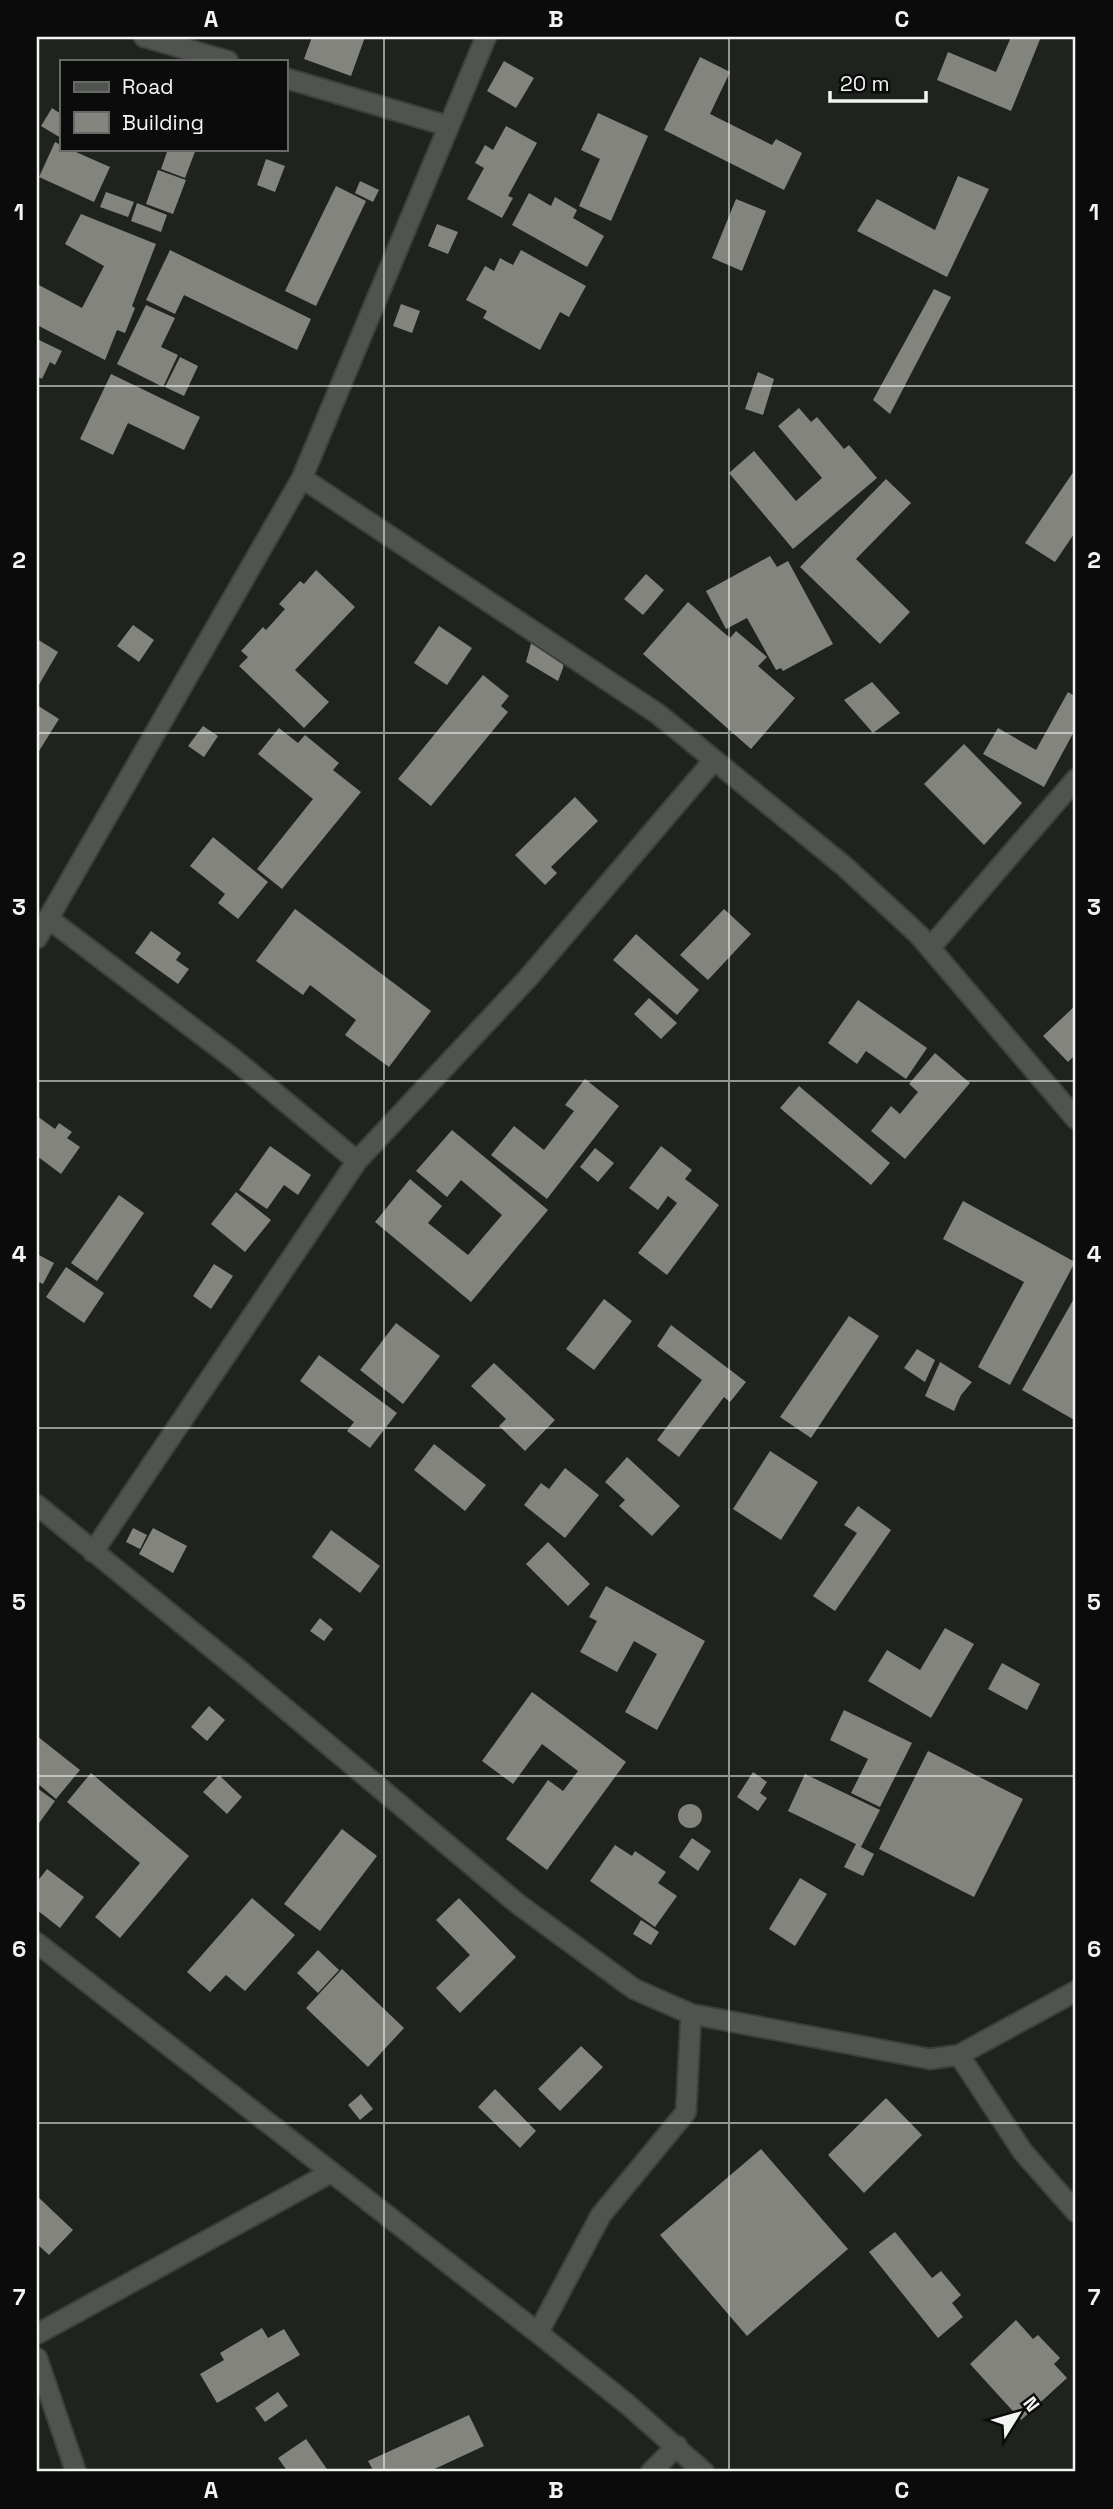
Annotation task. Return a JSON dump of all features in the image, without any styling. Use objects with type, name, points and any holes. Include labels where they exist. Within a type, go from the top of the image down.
[{"type":"street","points":[[144,37],[224,60]]},
{"type":"street","points":[[37,938],[302,478],[486,37]]},
{"type":"street","points":[[287,79],[449,126]]},
{"type":"street","points":[[302,478],[657,714],[844,866],[930,948],[1076,1119]]},
{"type":"street","points":[[93,1552],[357,1161],[528,978],[714,760]]},
{"type":"street","points":[[930,948],[1076,779]]},
{"type":"street","points":[[49,919],[236,1060],[357,1161]]},
{"type":"street","points":[[37,1505],[255,1682],[518,1904],[634,1989],[691,2014],[930,2059],[959,2055],[1076,1991]]},
{"type":"street","points":[[37,1943],[538,2333],[677,2446],[704,2472]]},
{"type":"street","points":[[538,2333],[601,2215],[686,2112],[691,2014]]},
{"type":"street","points":[[959,2055],[1023,2152],[1076,2212]]},
{"type":"street","points":[[37,2334],[330,2172]]},
{"type":"street","points":[[37,2358],[76,2472]]},
{"type":"street","points":[[652,2472],[677,2446]]},
{"type":"building","points":[[312,37],[365,37],[351,76],[304,59]]},
{"type":"building","points":[[1011,37],[1041,37],[1011,111],[937,80],[948,52],[996,72]]},
{"type":"building","points":[[700,57],[730,72],[710,114],[772,145],[776,139],[802,153],[784,190],[664,130]]},
{"type":"building","points":[[504,61],[534,78],[516,108],[487,91]]},
{"type":"building","points":[[52,108],[60,113],[60,137],[41,126]]},
{"type":"building","points":[[598,113],[648,136],[611,221],[579,206],[600,159],[581,150]]},
{"type":"building","points":[[506,126],[537,143],[508,196],[513,198],[502,218],[467,199],[484,168],[475,163],[485,145],[493,150]]},
{"type":"building","points":[[55,142],[60,144],[60,150],[71,150],[110,167],[94,202],[39,177]]},
{"type":"building","points":[[168,150],[196,150],[185,178],[161,169]]},
{"type":"building","points":[[266,159],[285,166],[275,192],[257,185]]},
{"type":"building","points":[[158,170],[186,180],[173,214],[146,204]]},
{"type":"building","points":[[958,176],[989,189],[947,277],[857,231],[877,199],[935,230]]},
{"type":"building","points":[[360,181],[379,190],[373,202],[355,193]]},
{"type":"building","points":[[336,186],[366,201],[316,306],[285,291]]},
{"type":"building","points":[[106,192],[134,202],[128,217],[100,207]]},
{"type":"building","points":[[529,193],[551,206],[555,197],[577,210],[573,218],[604,236],[587,267],[512,225]]},
{"type":"building","points":[[736,199],[766,211],[742,271],[712,258]]},
{"type":"building","points":[[137,203],[167,215],[161,232],[131,221]]},
{"type":"building","points":[[81,214],[156,244],[132,306],[135,308],[125,333],[117,330],[105,360],[37,325],[37,284],[82,308],[104,266],[65,244]]},
{"type":"building","points":[[437,224],[458,232],[448,254],[428,246]]},
{"type":"building","points":[[170,250],[311,319],[297,350],[184,295],[175,314],[146,300]]},
{"type":"building","points":[[521,250],[586,286],[569,317],[560,312],[540,350],[483,318],[487,311],[466,300],[485,266],[494,271],[500,258],[513,265]]},
{"type":"building","points":[[934,289],[951,297],[890,414],[873,400]]},
{"type":"building","points":[[401,304],[420,311],[412,333],[393,326]]},
{"type":"building","points":[[146,305],[175,318],[161,347],[178,355],[163,387],[117,364]]},
{"type":"building","points":[[37,339],[62,351],[55,365],[50,362],[42,379],[37,376]]},
{"type":"building","points":[[180,357],[198,366],[184,396],[165,387]]},
{"type":"building","points":[[758,372],[774,379],[763,415],[745,409]]},
{"type":"building","points":[[111,374],[200,417],[184,450],[128,423],[113,455],[80,439]]},
{"type":"building","points":[[799,408],[811,422],[817,417],[844,449],[849,445],[877,478],[793,549],[729,473],[754,451],[796,501],[822,478],[778,426]]},
{"type":"building","points":[[1076,468],[1076,531],[1055,562],[1025,543]]},
{"type":"building","points":[[886,479],[911,503],[856,559],[910,612],[880,644],[800,567]]},
{"type":"building","points":[[770,556],[777,567],[788,561],[833,644],[783,671],[781,668],[776,670],[747,618],[726,629],[706,591]]},
{"type":"building","points":[[316,570],[355,607],[295,670],[329,702],[304,728],[239,666],[248,657],[241,651],[263,627],[266,630],[285,609],[279,604],[300,581],[304,584]]},
{"type":"building","points":[[646,574],[664,590],[643,615],[624,599]]},
{"type":"building","points":[[688,602],[730,638],[736,631],[767,657],[758,666],[795,698],[751,749],[643,654]]},
{"type":"building","points":[[133,625],[154,640],[139,662],[117,646]]},
{"type":"building","points":[[439,626],[472,648],[447,685],[414,663]]},
{"type":"building","points":[[37,639],[58,652],[37,688]]},
{"type":"building","points":[[532,640],[564,659],[558,681],[526,662]]},
{"type":"building","points":[[483,675],[509,696],[501,706],[508,712],[431,806],[398,779]]},
{"type":"building","points":[[872,682],[900,713],[873,733],[844,700]]},
{"type":"building","points":[[1068,692],[1076,697],[1076,728],[1044,787],[983,754],[998,728],[1036,750]]},
{"type":"building","points":[[37,705],[59,719],[39,751],[37,750]]},
{"type":"building","points":[[203,726],[218,736],[204,757],[188,746]]},
{"type":"building","points":[[279,728],[298,743],[305,735],[339,763],[333,770],[361,792],[282,889],[257,869],[313,799],[258,754]]},
{"type":"building","points":[[964,744],[1022,803],[984,845],[924,784]]},
{"type":"building","points":[[575,797],[598,821],[551,867],[557,873],[545,885],[515,855]]},
{"type":"building","points":[[213,837],[268,882],[238,919],[218,903],[225,894],[190,866]]},
{"type":"building","points":[[295,909],[431,1011],[389,1067],[345,1035],[356,1020],[310,985],[303,995],[256,961]]},
{"type":"building","points":[[724,909],[751,934],[708,980],[680,955]]},
{"type":"building","points":[[151,931],[181,953],[176,960],[189,969],[178,984],[135,953]]},
{"type":"building","points":[[636,934],[699,990],[677,1015],[613,960]]},
{"type":"building","points":[[649,998],[677,1023],[661,1039],[634,1014]]},
{"type":"building","points":[[858,1000],[927,1048],[906,1079],[866,1051],[857,1064],[828,1043]]},
{"type":"building","points":[[1076,1005],[1076,1054],[1068,1062],[1043,1036]]},
{"type":"building","points":[[935,1053],[970,1083],[905,1159],[871,1131],[891,1106],[900,1114],[918,1092],[909,1084]]},
{"type":"building","points":[[585,1079],[619,1106],[547,1199],[491,1155],[514,1126],[544,1150],[574,1111],[565,1105]]},
{"type":"building","points":[[799,1086],[890,1163],[871,1185],[780,1108]]},
{"type":"building","points":[[37,1116],[55,1129],[59,1123],[72,1132],[67,1138],[80,1147],[61,1174],[37,1156]]},
{"type":"building","points":[[452,1130],[548,1210],[471,1302],[375,1222],[410,1179],[442,1206],[428,1223],[468,1255],[502,1215],[461,1180],[447,1197],[416,1171]]},
{"type":"building","points":[[270,1146],[311,1175],[298,1195],[284,1185],[267,1209],[239,1190]]},
{"type":"building","points":[[661,1146],[692,1170],[685,1179],[719,1205],[667,1275],[638,1253],[677,1203],[668,1196],[658,1210],[629,1188]]},
{"type":"building","points":[[595,1148],[614,1163],[598,1182],[580,1167]]},
{"type":"building","points":[[236,1192],[271,1220],[245,1252],[211,1224]]},
{"type":"building","points":[[119,1195],[144,1213],[97,1281],[71,1263]]},
{"type":"building","points":[[963,1201],[1075,1262],[1010,1385],[978,1367],[1024,1282],[943,1239]]},
{"type":"building","points":[[37,1254],[54,1263],[43,1284],[37,1281]]},
{"type":"building","points":[[214,1264],[233,1276],[211,1309],[193,1296]]},
{"type":"building","points":[[66,1267],[104,1293],[84,1323],[46,1297]]},
{"type":"building","points":[[1076,1295],[1076,1421],[1022,1390]]},
{"type":"building","points":[[604,1299],[632,1321],[594,1370],[566,1349]]},
{"type":"building","points":[[849,1316],[879,1336],[811,1438],[780,1417]]},
{"type":"building","points":[[396,1323],[440,1356],[403,1404],[360,1370]]},
{"type":"building","points":[[671,1325],[746,1382],[730,1402],[724,1397],[679,1457],[657,1440],[702,1380],[657,1346]]},
{"type":"building","points":[[917,1349],[935,1360],[925,1382],[904,1368]]},
{"type":"building","points":[[319,1355],[397,1413],[370,1448],[347,1431],[354,1422],[300,1381]]},
{"type":"building","points":[[940,1362],[972,1382],[961,1395],[954,1411],[925,1396]]},
{"type":"building","points":[[494,1363],[555,1420],[525,1451],[499,1426],[506,1419],[471,1386]]},
{"type":"building","points":[[434,1444],[486,1485],[465,1511],[414,1470]]},
{"type":"building","points":[[770,1451],[818,1482],[781,1540],[733,1509]]},
{"type":"building","points":[[627,1457],[680,1506],[652,1536],[619,1506],[625,1500],[605,1482]]},
{"type":"building","points":[[565,1468],[599,1495],[565,1538],[524,1505],[541,1483],[549,1489]]},
{"type":"building","points":[[858,1506],[891,1530],[835,1611],[813,1596],[857,1533],[844,1525]]},
{"type":"building","points":[[133,1528],[147,1535],[140,1549],[126,1542]]},
{"type":"building","points":[[153,1528],[187,1546],[173,1573],[139,1554]]},
{"type":"building","points":[[331,1530],[380,1566],[360,1593],[312,1557]]},
{"type":"building","points":[[548,1542],[590,1584],[568,1606],[526,1564]]},
{"type":"building","points":[[606,1586],[705,1641],[657,1730],[625,1712],[657,1654],[634,1641],[617,1672],[580,1652],[597,1621],[589,1617]]},
{"type":"building","points":[[320,1618],[333,1629],[324,1641],[310,1631]]},
{"type":"building","points":[[945,1628],[974,1644],[931,1718],[868,1681],[887,1650],[920,1670]]},
{"type":"building","points":[[1002,1663],[1040,1684],[1027,1710],[988,1689]]},
{"type":"building","points":[[532,1692],[626,1762],[547,1870],[506,1839],[548,1780],[563,1791],[578,1771],[542,1744],[513,1784],[482,1761]]},
{"type":"building","points":[[209,1706],[225,1720],[207,1741],[191,1727]]},
{"type":"building","points":[[844,1710],[912,1743],[880,1807],[851,1793],[868,1759],[830,1740]]},
{"type":"building","points":[[37,1736],[80,1770],[56,1799],[37,1783]]},
{"type":"building","points":[[928,1751],[1023,1799],[974,1897],[879,1849]]},
{"type":"building","points":[[753,1772],[767,1782],[760,1793],[767,1798],[758,1811],[737,1797]]},
{"type":"building","points":[[91,1773],[189,1856],[120,1938],[95,1917],[140,1863],[67,1802]]},
{"type":"building","points":[[805,1774],[880,1810],[861,1847],[874,1854],[863,1876],[844,1867],[856,1844],[788,1811]]},
{"type":"building","points":[[219,1775],[242,1797],[227,1814],[203,1792]]},
{"type":"building","points":[[37,1788],[55,1801],[37,1826]]},
{"type":"building","points":[[690,1804],[698,1808],[702,1816],[698,1824],[690,1828],[682,1824],[678,1816],[682,1808]]},
{"type":"building","points":[[342,1829],[377,1856],[320,1931],[284,1904]]},
{"type":"building","points":[[692,1838],[711,1851],[698,1871],[679,1857]]},
{"type":"building","points":[[615,1845],[632,1856],[635,1851],[666,1872],[658,1883],[677,1896],[655,1927],[590,1881]]},
{"type":"building","points":[[47,1869],[84,1897],[60,1928],[37,1910],[37,1882]]},
{"type":"building","points":[[800,1878],[827,1894],[795,1946],[769,1929]]},
{"type":"building","points":[[252,1898],[295,1935],[245,1991],[226,1975],[210,1992],[187,1972]]},
{"type":"building","points":[[459,1898],[516,1957],[460,2013],[436,1988],[470,1955],[436,1920]]},
{"type":"building","points":[[641,1920],[659,1932],[651,1945],[633,1934]]},
{"type":"building","points":[[318,1950],[339,1970],[318,1993],[297,1973]]},
{"type":"building","points":[[342,1969],[404,2028],[368,2067],[306,2008]]},
{"type":"building","points":[[581,2046],[603,2067],[560,2111],[538,2089]]},
{"type":"building","points":[[495,2089],[536,2131],[520,2148],[478,2107]]},
{"type":"building","points":[[361,2094],[373,2109],[360,2120],[348,2105]]},
{"type":"building","points":[[886,2098],[922,2135],[864,2193],[828,2155]]},
{"type":"building","points":[[761,2149],[848,2249],[747,2336],[660,2235]]},
{"type":"building","points":[[37,2196],[73,2230],[49,2255],[37,2244]]},
{"type":"building","points":[[895,2232],[932,2278],[941,2271],[961,2295],[952,2303],[963,2317],[938,2338],[869,2252]]},
{"type":"building","points":[[1016,2320],[1033,2339],[1038,2335],[1060,2358],[1054,2364],[1067,2378],[1021,2420],[970,2364]]},
{"type":"building","points":[[262,2328],[268,2338],[284,2329],[300,2355],[217,2403],[200,2374],[224,2360],[220,2353]]},
{"type":"building","points":[[278,2392],[288,2406],[265,2422],[255,2408]]},
{"type":"building","points":[[469,2415],[484,2446],[428,2472],[374,2472],[368,2461]]},
{"type":"building","points":[[306,2439],[329,2472],[288,2472],[278,2458]]}]
